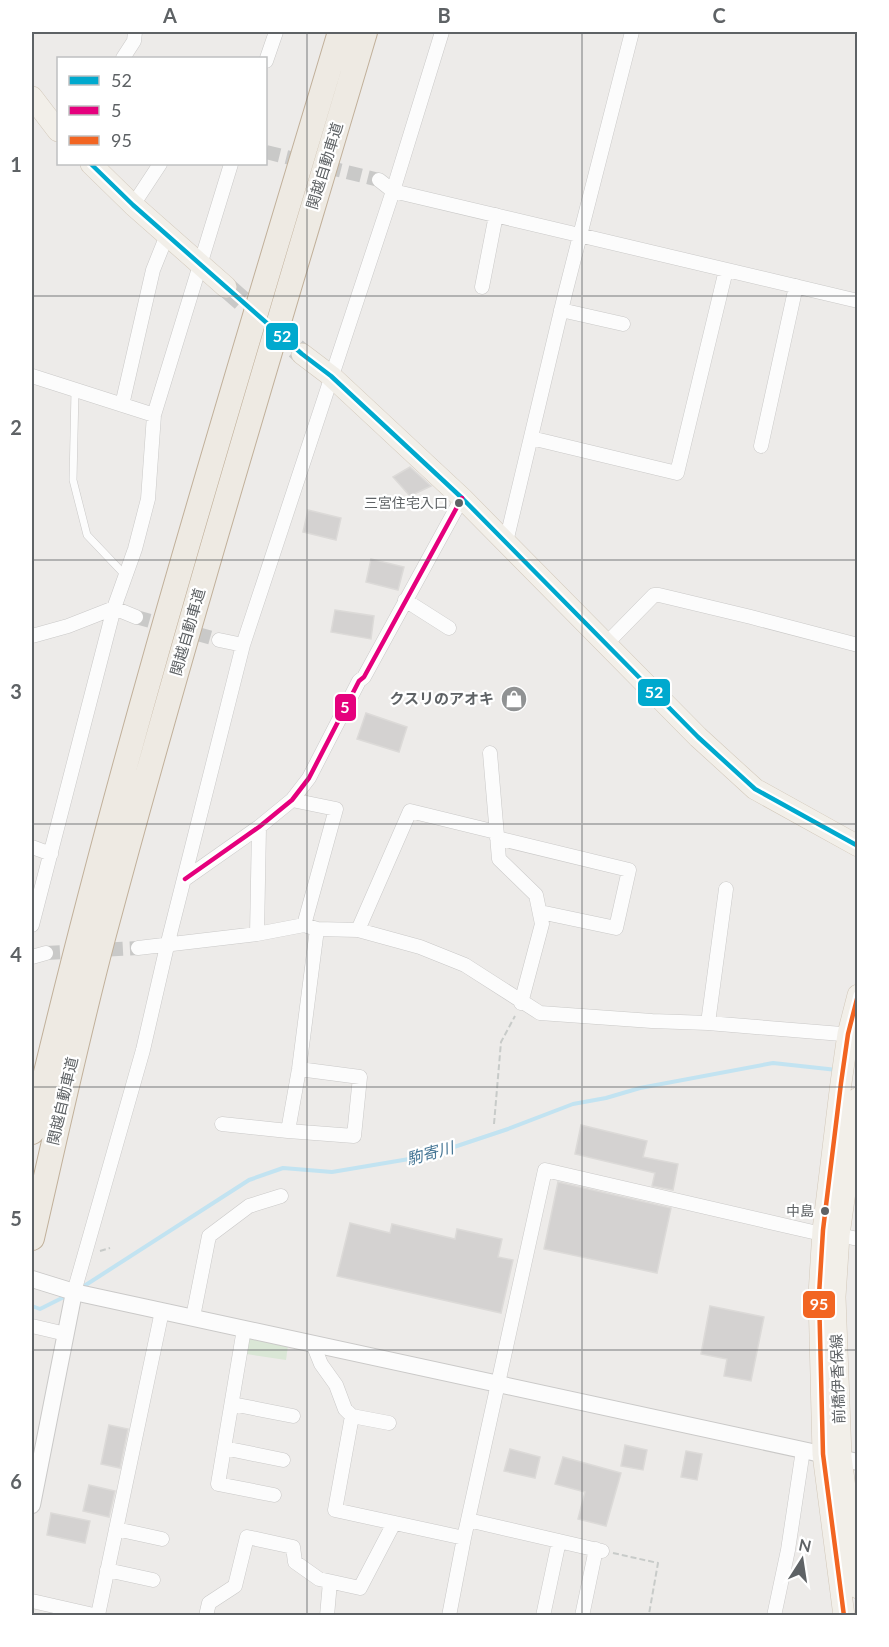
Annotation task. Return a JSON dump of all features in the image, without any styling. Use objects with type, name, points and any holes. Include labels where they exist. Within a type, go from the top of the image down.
[{"type":"highway","name":"関越自動車道","points":[[32,1132],[78,941],[132,734],[340,32]]},
{"type":"highway","name":"関越自動車道","points":[[32,1238],[97,962],[158,738],[227,492],[364,34]]},
{"type":"main road","points":[[32,97],[57,129]]},
{"type":"main road","points":[[91,165],[226,287]]},
{"type":"main road","points":[[302,354],[331,376],[462,498],[698,737],[755,789],[858,846]]},
{"type":"main road","name":"前橋伊香保線","points":[[844,1616],[819,1295],[823,1230],[841,1083],[844,1061],[853,1035],[858,995]]},
{"type":"main road","name":"前橋伊香保線","points":[[858,1098],[848,1237],[835,1297],[831,1456],[855,1555],[858,1588]]},
{"type":"street","points":[[124,57],[134,41],[135,32]]},
{"type":"street","points":[[267,58],[276,32]]},
{"type":"street","points":[[32,1505],[74,1292],[143,1050],[166,946],[185,879],[243,645],[393,191],[442,32]]},
{"type":"street","points":[[506,542],[561,310],[632,32]]},
{"type":"street","points":[[133,205],[159,165]]},
{"type":"street","points":[[32,925],[114,608],[148,499],[154,415],[231,165]]},
{"type":"street","points":[[379,180],[393,191],[858,300]]},
{"type":"street","points":[[482,287],[496,216]]},
{"type":"street","points":[[122,405],[153,270],[167,235]]},
{"type":"street","points":[[531,438],[677,473],[726,270]]},
{"type":"street","points":[[761,446],[795,286]]},
{"type":"street","points":[[561,310],[623,324]]},
{"type":"street","points":[[32,376],[154,415]]},
{"type":"street","points":[[185,879],[259,827],[292,800],[309,778],[359,681],[364,677],[462,498]]},
{"type":"street","points":[[607,643],[654,596],[659,595],[858,645]]},
{"type":"street","points":[[405,600],[449,628]]},
{"type":"street","points":[[32,636],[68,626],[114,608],[136,617]]},
{"type":"street","points":[[219,640],[243,645]]},
{"type":"street","points":[[490,753],[499,859],[536,895],[542,924],[521,1003]]},
{"type":"street","points":[[288,1131],[299,1069],[311,927],[336,809],[292,800]]},
{"type":"street","points":[[358,930],[410,811],[629,870],[616,928],[540,912]]},
{"type":"street","points":[[257,934],[259,827]]},
{"type":"street","points":[[32,847],[51,854]]},
{"type":"street","points":[[708,1023],[726,889]]},
{"type":"street","points":[[138,948],[311,927],[358,930],[420,947],[465,965],[521,1003],[540,1013],[708,1023],[853,1035]]},
{"type":"street","points":[[222,1125],[354,1136],[360,1077],[299,1069]]},
{"type":"street","points":[[449,1616],[545,1170],[813,1232]]},
{"type":"street","points":[[193,1317],[209,1236],[249,1206],[281,1196]]},
{"type":"street","points":[[32,1279],[74,1292],[831,1456],[788,1550],[774,1616]]},
{"type":"street","points":[[32,1601],[98,1616],[162,1311]]},
{"type":"street","points":[[32,1326],[66,1334]]},
{"type":"street","points":[[244,1329],[218,1484],[274,1495]]},
{"type":"street","points":[[314,1344],[321,1364],[336,1385],[345,1409],[352,1416],[389,1423]]},
{"type":"street","points":[[232,1404],[293,1416]]},
{"type":"street","points":[[352,1416],[335,1510],[464,1538]]},
{"type":"street","points":[[224,1448],[283,1460]]},
{"type":"street","points":[[468,1520],[599,1550],[582,1616]]},
{"type":"street","points":[[206,1616],[209,1604],[235,1586],[247,1537],[293,1547],[295,1562],[319,1579],[360,1588],[394,1523]]},
{"type":"street","points":[[116,1529],[162,1539]]},
{"type":"street","points":[[543,1616],[560,1541]]},
{"type":"street","points":[[107,1570],[153,1580]]},
{"type":"street","points":[[327,1616],[330,1582]]},
{"type":"lane","points":[[75,391],[73,480],[87,535],[125,576]]},
{"type":"path","points":[[494,1124],[501,1042],[521,1003]]},
{"type":"path","points":[[599,1550],[658,1563],[649,1614],[657,1616]]},
{"type":"green space","points":[[249,1330],[289,1338],[286,1360],[240,1353]]},
{"type":"building","points":[[410,467],[431,486],[410,496],[393,477]]},
{"type":"building","points":[[308,510],[341,518],[336,540],[303,532]]},
{"type":"building","points":[[371,559],[404,567],[398,590],[366,582]]},
{"type":"building","points":[[335,610],[374,616],[371,639],[331,632]]},
{"type":"building","points":[[366,713],[407,727],[399,752],[357,739]]},
{"type":"building","points":[[581,1125],[647,1141],[643,1157],[678,1164],[673,1190],[652,1186],[655,1173],[575,1154]]},
{"type":"building","points":[[558,1182],[671,1208],[657,1273],[544,1249]]},
{"type":"building","points":[[350,1223],[390,1233],[392,1224],[455,1239],[457,1229],[502,1239],[498,1257],[513,1260],[501,1313],[337,1276]]},
{"type":"building","points":[[710,1306],[764,1317],[751,1381],[724,1376],[727,1359],[701,1354]]},
{"type":"building","points":[[109,1425],[128,1429],[120,1468],[101,1464]]},
{"type":"building","points":[[625,1445],[647,1450],[643,1470],[621,1466]]},
{"type":"building","points":[[510,1449],[540,1457],[535,1478],[504,1471]]},
{"type":"building","points":[[686,1451],[702,1454],[697,1480],[681,1477]]},
{"type":"building","points":[[563,1457],[621,1473],[606,1526],[578,1519],[585,1492],[555,1484]]},
{"type":"building","points":[[89,1485],[115,1491],[109,1517],[83,1511]]},
{"type":"building","points":[[51,1513],[90,1521],[85,1543],[47,1535]]},
{"type":"waterway","name":"駒寄川","points":[[81,1288],[249,1180],[283,1168],[332,1172],[427,1156],[573,1104],[606,1098],[640,1088],[773,1063],[837,1070]]},
{"type":"waterway","name":"駒寄川","points":[[32,1306],[40,1309],[66,1296]]},
{"type":"tunnel","points":[[267,152],[379,180]]},
{"type":"tunnel","points":[[226,287],[302,354]]},
{"type":"tunnel","points":[[136,617],[219,640]]},
{"type":"tunnel","points":[[46,953],[138,948]]},
{"type":"transit line","name":"52","points":[[92,165],[133,205],[302,354],[331,376],[462,498],[698,737],[755,789],[858,846]]},
{"type":"transit line","name":"5","points":[[185,879],[259,827],[292,800],[309,778],[359,681],[364,677],[462,498]]},
{"type":"transit line","name":"95","points":[[844,1616],[823,1454],[819,1295],[823,1230],[841,1083],[848,1034],[858,995]]},
{"type":"place","name":"三宮住宅入口","points":[[459,503]]},
{"type":"place","name":"クスリのアオキ","points":[[514,699]]},
{"type":"place","name":"中島","points":[[825,1211]]}]
